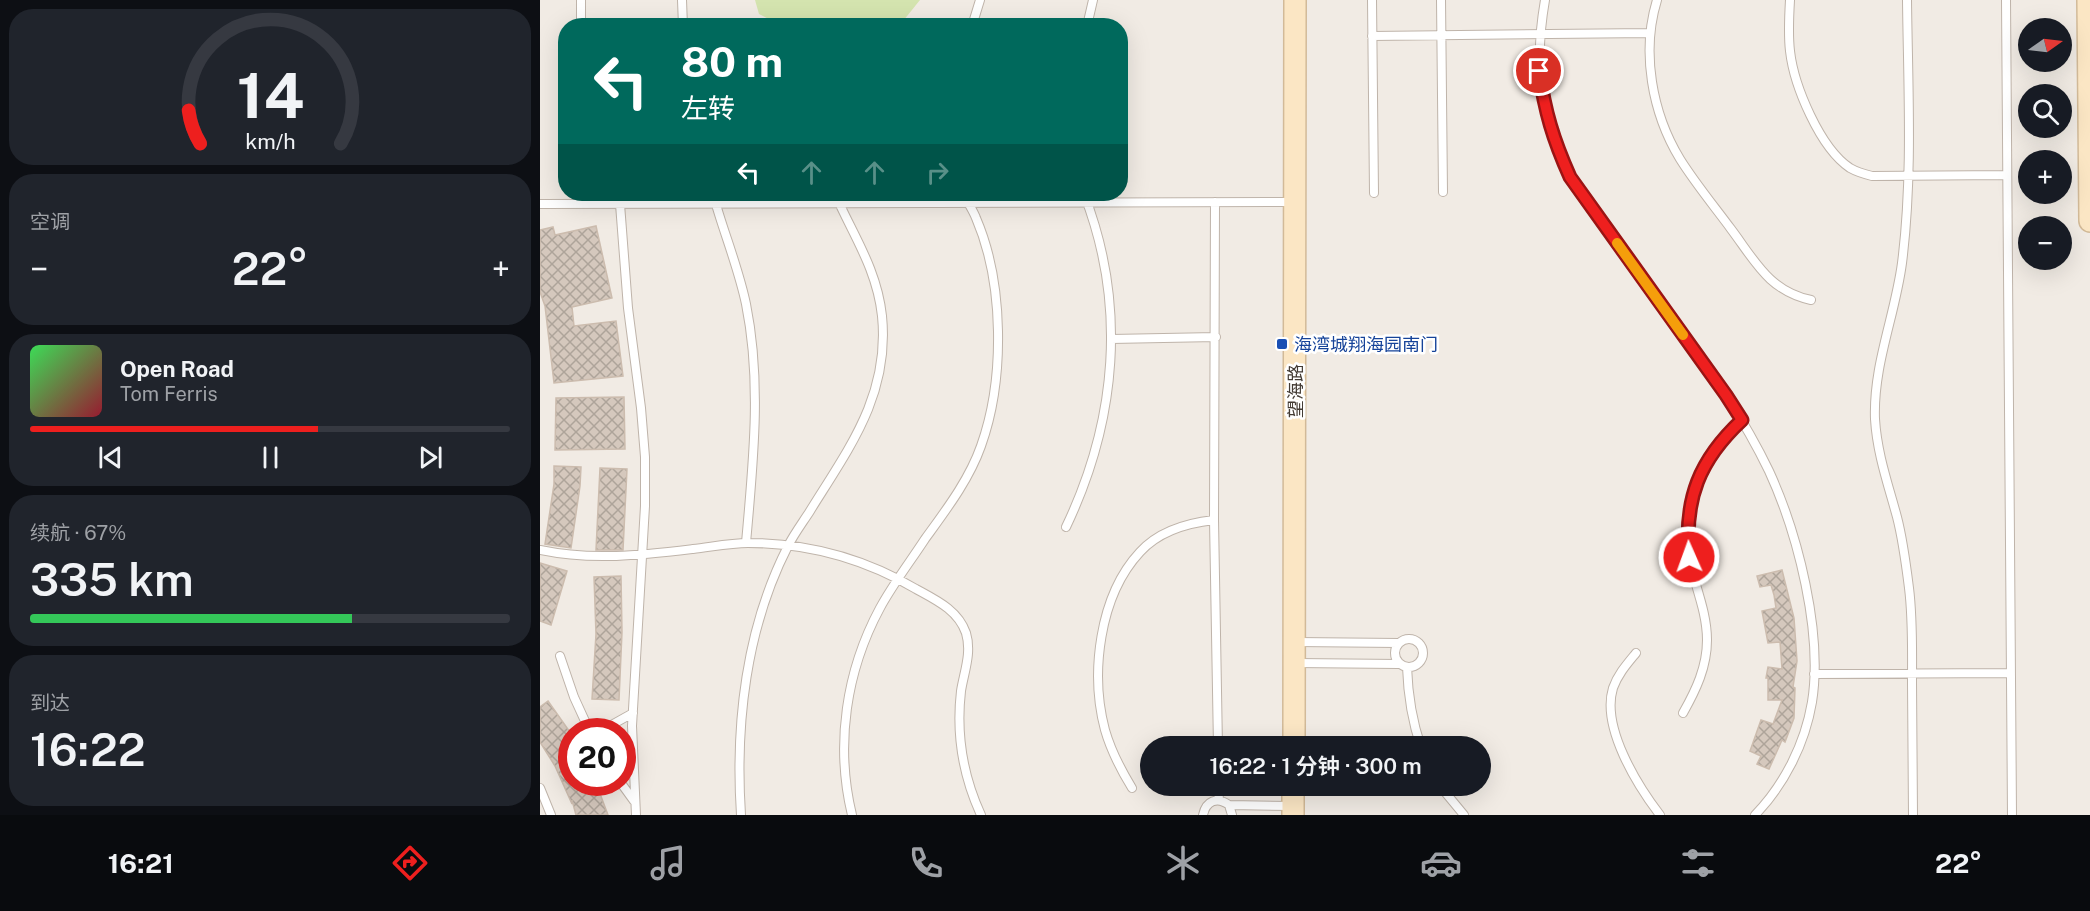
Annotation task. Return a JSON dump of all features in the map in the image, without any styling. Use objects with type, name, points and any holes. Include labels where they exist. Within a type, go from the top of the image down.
[{"type":"street","name":"望海路","points":[[1293,736],[1295,0]]},
{"type":"street","points":[[2088,0],[2090,221]]},
{"type":"lane","points":[[581,0],[581,18]]},
{"type":"lane","points":[[682,0],[683,18]]},
{"type":"lane","points":[[974,18],[980,0]]},
{"type":"lane","points":[[1089,18],[1093,0]]},
{"type":"lane","points":[[1372,0],[1374,193]]},
{"type":"lane","points":[[1442,0],[1443,192]]},
{"type":"lane","points":[[1545,0],[1539,34],[1539,71],[1544,108],[1554,143],[1570,177],[1742,420],[1769,472],[1786,513],[1798,556],[1808,599],[1813,643],[1814,674],[1810,712],[1795,757],[1781,782],[1755,815]]},
{"type":"lane","points":[[1657,0],[1650,33],[1650,66],[1655,98],[1665,129],[1680,158],[1765,275],[1785,292],[1811,300]]},
{"type":"lane","points":[[1790,0],[1788,23],[1790,52],[1797,82],[1822,136],[1843,162],[1861,173],[1872,176],[2007,175]]},
{"type":"lane","points":[[1907,0],[1909,175],[1907,221],[1902,266],[1881,354],[1876,387],[1875,420],[1879,452],[1905,554],[1912,625],[1913,815]]},
{"type":"lane","points":[[2006,0],[2012,815]]},
{"type":"lane","points":[[1372,36],[1650,33]]},
{"type":"lane","points":[[715,201],[736,264],[746,306],[754,358],[756,411],[746,543]]},
{"type":"lane","points":[[741,815],[740,729],[755,635],[788,545],[858,435],[870,407],[878,377],[882,326],[876,285],[866,256],[838,201]]},
{"type":"lane","points":[[1215,202],[1214,520],[1218,736]]},
{"type":"lane","points":[[540,204],[1296,202]]},
{"type":"lane","points":[[852,815],[844,765],[844,732],[855,667],[866,636],[881,606],[961,487],[981,446],[995,391],[999,337],[992,273],[976,218],[968,203]]},
{"type":"lane","points":[[1066,526],[1078,502],[1097,449],[1108,395],[1112,339],[1103,256],[1088,203]]},
{"type":"lane","points":[[620,204],[628,308],[645,457],[645,507],[640,556],[633,713],[636,815]]},
{"type":"lane","points":[[1112,339],[1216,337]]},
{"type":"lane","points":[[1683,713],[1702,674],[1707,640],[1705,614],[1689,557],[1688,513],[1693,491],[1712,452],[1742,420]]},
{"type":"lane","points":[[1132,788],[1116,761],[1105,731],[1099,700],[1097,669],[1109,607],[1139,552],[1152,542],[1182,526],[1214,520]]},
{"type":"lane","points":[[540,550],[574,556],[607,558],[746,543],[788,545],[854,560],[898,579],[946,606],[958,618],[966,633],[969,650],[961,691],[960,741],[970,790],[981,815]]},
{"type":"lane","points":[[1412,639],[1422,649],[1422,658],[1412,667],[1407,667],[1399,664],[1294,652],[1399,643],[1412,639]]},
{"type":"lane","points":[[1399,643],[1395,651],[1399,664]]},
{"type":"lane","points":[[1636,653],[1622,669],[1613,689],[1610,711],[1614,732],[1626,759],[1660,815]]},
{"type":"lane","points":[[560,656],[584,718]]},
{"type":"lane","points":[[1407,667],[1407,687],[1416,736]]},
{"type":"lane","points":[[1814,674],[2011,674]]},
{"type":"lane","points":[[624,718],[633,713]]},
{"type":"lane","points":[[540,788],[551,815]]},
{"type":"lane","points":[[630,796],[634,801]]},
{"type":"lane","points":[[1219,796],[1219,800]]},
{"type":"lane","points":[[1448,796],[1464,815]]},
{"type":"lane","points":[[1203,815],[1205,807],[1211,801],[1219,800],[1229,805],[1293,802]]},
{"type":"lane","points":[[1229,805],[1232,815]]},
{"type":"green space","points":[[755,0],[920,0],[905,18],[767,18],[759,14]]},
{"type":"building","points":[[596,226],[612,298],[572,307],[574,326],[616,321],[623,376],[554,383],[545,306],[540,292],[540,230],[553,227],[555,235]]},
{"type":"building","points":[[624,397],[625,449],[555,450],[556,398]]},
{"type":"building","points":[[554,466],[581,467],[571,548],[545,544],[554,484]]},
{"type":"building","points":[[600,468],[627,469],[623,550],[596,550]]},
{"type":"building","points":[[540,563],[567,571],[551,625],[540,621]]},
{"type":"building","points":[[1782,570],[1794,618],[1797,661],[1793,687],[1795,688],[1794,718],[1785,742],[1782,740],[1769,769],[1757,764],[1761,756],[1750,751],[1761,720],[1773,724],[1782,700],[1768,700],[1768,678],[1766,678],[1768,667],[1782,669],[1780,642],[1768,643],[1762,611],[1776,608],[1774,595],[1771,585],[1760,587],[1757,576]]},
{"type":"building","points":[[621,576],[622,632],[619,700],[592,699],[596,634],[594,577]]},
{"type":"building","points":[[548,701],[560,718],[558,718],[558,773],[540,742],[540,707]]},
{"type":"building","points":[[568,796],[601,796],[608,815],[576,815],[572,800],[572,804]]},
{"type":"slow traffic","points":[[1617,243],[1683,335]]},
{"type":"place","name":"海湾城翔海园南门","points":[[1282,344]]},
{"type":"route","points":[[1539,71],[1544,108],[1554,143],[1570,177],[1742,420],[1712,452],[1693,491],[1688,513],[1689,557]]}]
